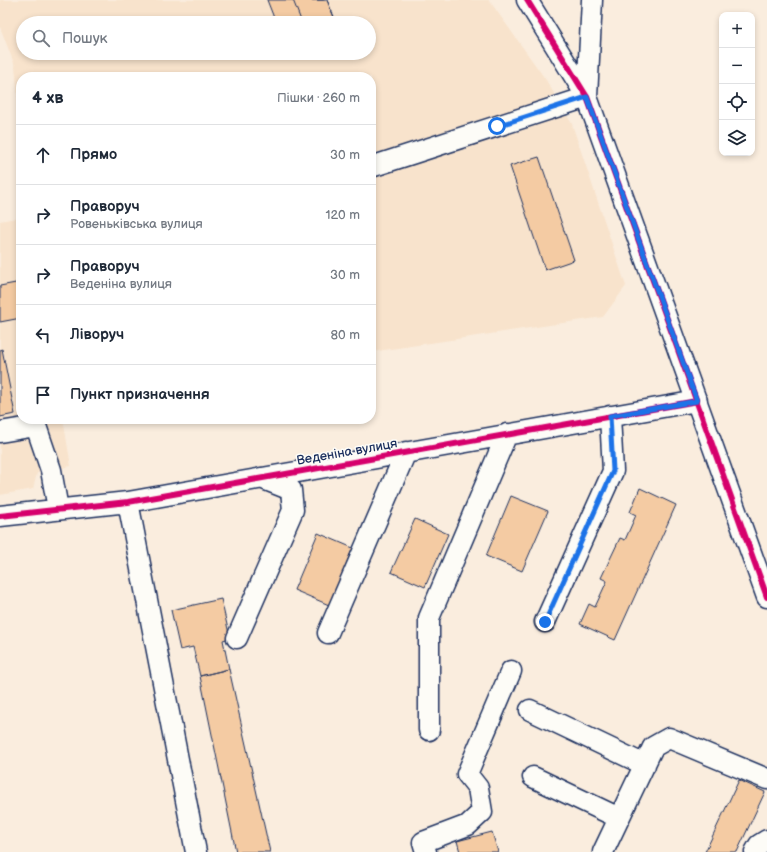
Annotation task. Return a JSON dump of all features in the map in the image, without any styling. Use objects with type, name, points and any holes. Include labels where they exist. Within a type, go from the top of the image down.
[{"type":"street","points":[[527,0],[587,97],[767,597]]},
{"type":"street","points":[[587,97],[592,0]]},
{"type":"street","points":[[376,165],[587,97]]},
{"type":"street","name":"Веденіна вулиця","points":[[0,516],[128,502],[697,401]]},
{"type":"street","points":[[545,622],[613,471],[610,416]]},
{"type":"street","points":[[0,432],[36,426],[51,470],[58,509]]},
{"type":"street","points":[[429,730],[429,618],[507,434]]},
{"type":"street","points":[[328,633],[406,452]]},
{"type":"street","points":[[237,638],[293,510],[292,490],[261,478]]},
{"type":"street","points":[[128,502],[196,852]]},
{"type":"street","points":[[426,852],[423,842],[468,825],[482,812],[478,788],[467,774],[511,671]]},
{"type":"street","points":[[530,710],[644,765]]},
{"type":"street","points":[[603,852],[653,747],[669,738],[767,779]]},
{"type":"street","points":[[533,777],[619,818]]},
{"type":"street","points":[[755,852],[759,845],[767,840]]},
{"type":"shaded area","points":[[0,0],[489,0],[546,80],[572,124],[626,286],[603,317],[376,351],[376,72],[16,72],[16,77],[15,66],[0,27]]},
{"type":"shaded area","points":[[16,218],[16,424],[64,424],[71,466],[37,473],[33,489],[0,495],[0,221]]},
{"type":"building","points":[[267,0],[327,0],[334,16],[273,16]]},
{"type":"building","points":[[293,0],[327,0],[334,16],[299,16]]},
{"type":"building","points":[[539,157],[574,260],[545,270],[510,166]]},
{"type":"building","points":[[16,283],[16,319],[0,322],[0,286]]},
{"type":"building","points":[[2,349],[15,414],[0,417],[0,350]]},
{"type":"building","points":[[640,488],[676,505],[615,640],[580,624],[589,604],[595,607],[607,581],[601,578],[620,538],[625,540],[636,515],[630,512]]},
{"type":"building","points":[[511,496],[548,511],[522,571],[486,556]]},
{"type":"building","points":[[415,519],[448,534],[425,587],[391,572]]},
{"type":"building","points":[[318,533],[353,548],[329,605],[294,590]]},
{"type":"building","points":[[221,599],[230,638],[223,640],[229,669],[200,676],[193,647],[180,650],[171,610]]},
{"type":"building","points":[[229,669],[270,852],[236,852],[200,676]]},
{"type":"building","points":[[739,780],[765,792],[737,852],[705,852]]},
{"type":"building","points":[[492,832],[498,852],[460,852],[457,841]]},
{"type":"cycle path","points":[[527,0],[587,97],[767,597]]},
{"type":"cycle path","points":[[0,516],[128,502],[697,401]]},
{"type":"route","points":[[497,126],[587,97],[697,401],[610,416],[613,471],[545,622]]}]
